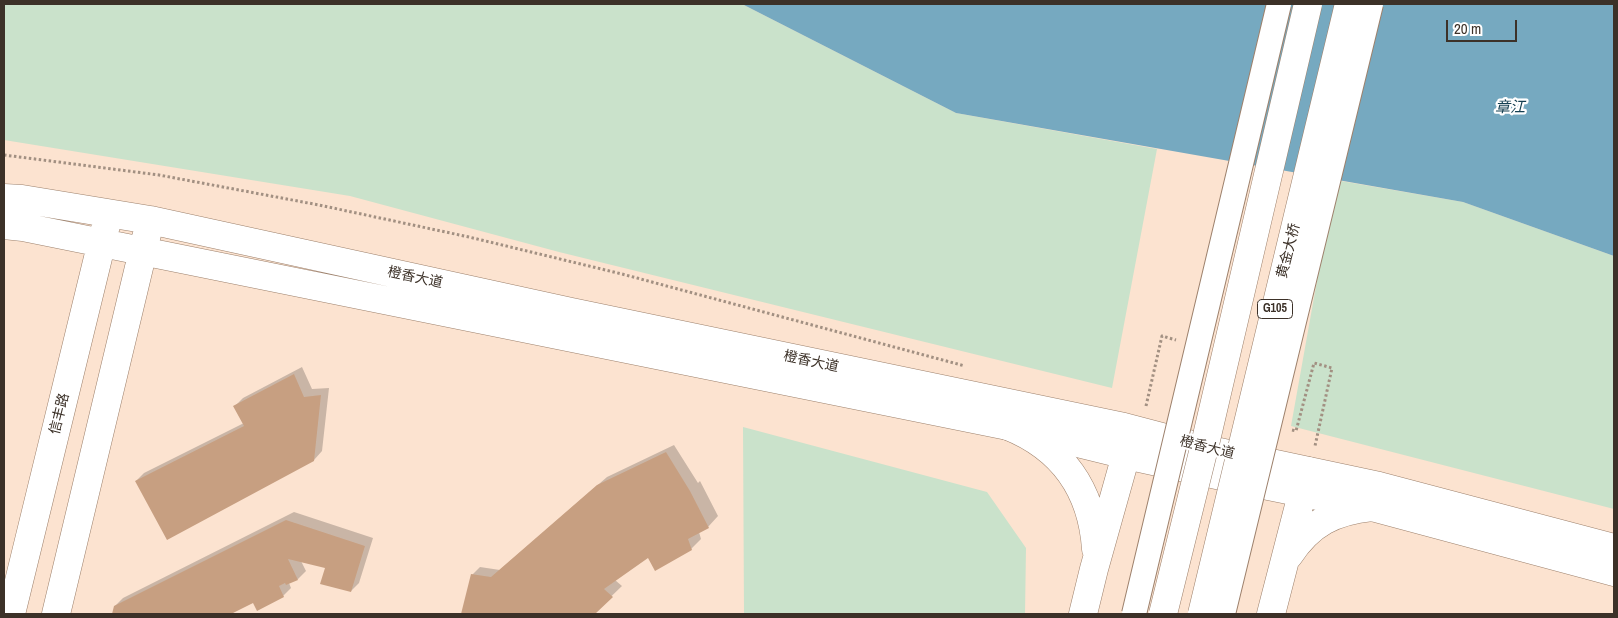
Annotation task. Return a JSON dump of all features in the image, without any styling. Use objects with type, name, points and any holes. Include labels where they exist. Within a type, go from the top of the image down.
[{"type":"main road","name":"G105","points":[[1163,614],[1206,440],[1308,4]]},
{"type":"main road","name":"黄金大桥","points":[[1202,614],[1349,4]]},
{"type":"main road","name":"橙香大道","points":[[4,198],[22,199],[150,220],[571,312],[1136,424],[1372,506],[1614,572]]},
{"type":"main road","name":"信丰路","points":[[11,614],[103,243],[108,214]]},
{"type":"main road","points":[[56,614],[150,220]]},
{"type":"main road","name":"橙香大道","points":[[4,225],[23,226],[142,252],[1008,426],[1136,424]]},
{"type":"main road","points":[[1083,614],[1136,424]]},
{"type":"main road","points":[[1008,426],[1037,441],[1052,452],[1077,481],[1085,498],[1095,533],[1094,569]]},
{"type":"main road","name":"橙香大道","points":[[1305,482],[1379,486],[1614,548]]},
{"type":"main road","points":[[1271,614],[1305,482]]},
{"type":"main road","points":[[1281,572],[1296,544],[1315,526],[1336,514],[1372,506]]},
{"type":"street","points":[[1134,614],[1279,4]]},
{"type":"street","points":[[1223,614],[1370,4]]},
{"type":"path","points":[[4,155],[159,175],[319,205],[469,237],[622,274],[972,367]]},
{"type":"path","points":[[1136,424],[1162,336],[1176,339],[1174,348]]},
{"type":"path","points":[[1288,430],[1296,431],[1314,364],[1332,368],[1315,446],[1324,448]]},
{"type":"path","points":[[1136,424],[1155,409]]},
{"type":"green space","points":[[4,4],[742,4],[956,113],[1157,149],[1112,388],[559,252],[350,196],[4,140]]},
{"type":"green space","points":[[1335,180],[1463,202],[1614,256],[1614,509],[1291,426]]},
{"type":"green space","points":[[743,427],[987,492],[1026,548],[1025,614],[744,614]]},
{"type":"water","name":"章江","points":[[742,4],[1614,4],[1614,256],[1463,202],[956,113]]},
{"type":"building","points":[[294,374],[304,397],[321,395],[314,461],[167,540],[135,481],[244,426],[233,406]]},
{"type":"building","points":[[666,452],[690,491],[709,528],[688,539],[692,550],[655,571],[648,558],[604,589],[613,597],[595,614],[461,614],[471,574],[491,577],[597,485]]},
{"type":"building","points":[[286,520],[365,546],[351,592],[320,584],[325,568],[288,559],[298,580],[279,586],[284,597],[257,611],[253,603],[231,614],[112,614],[114,606]]}]
